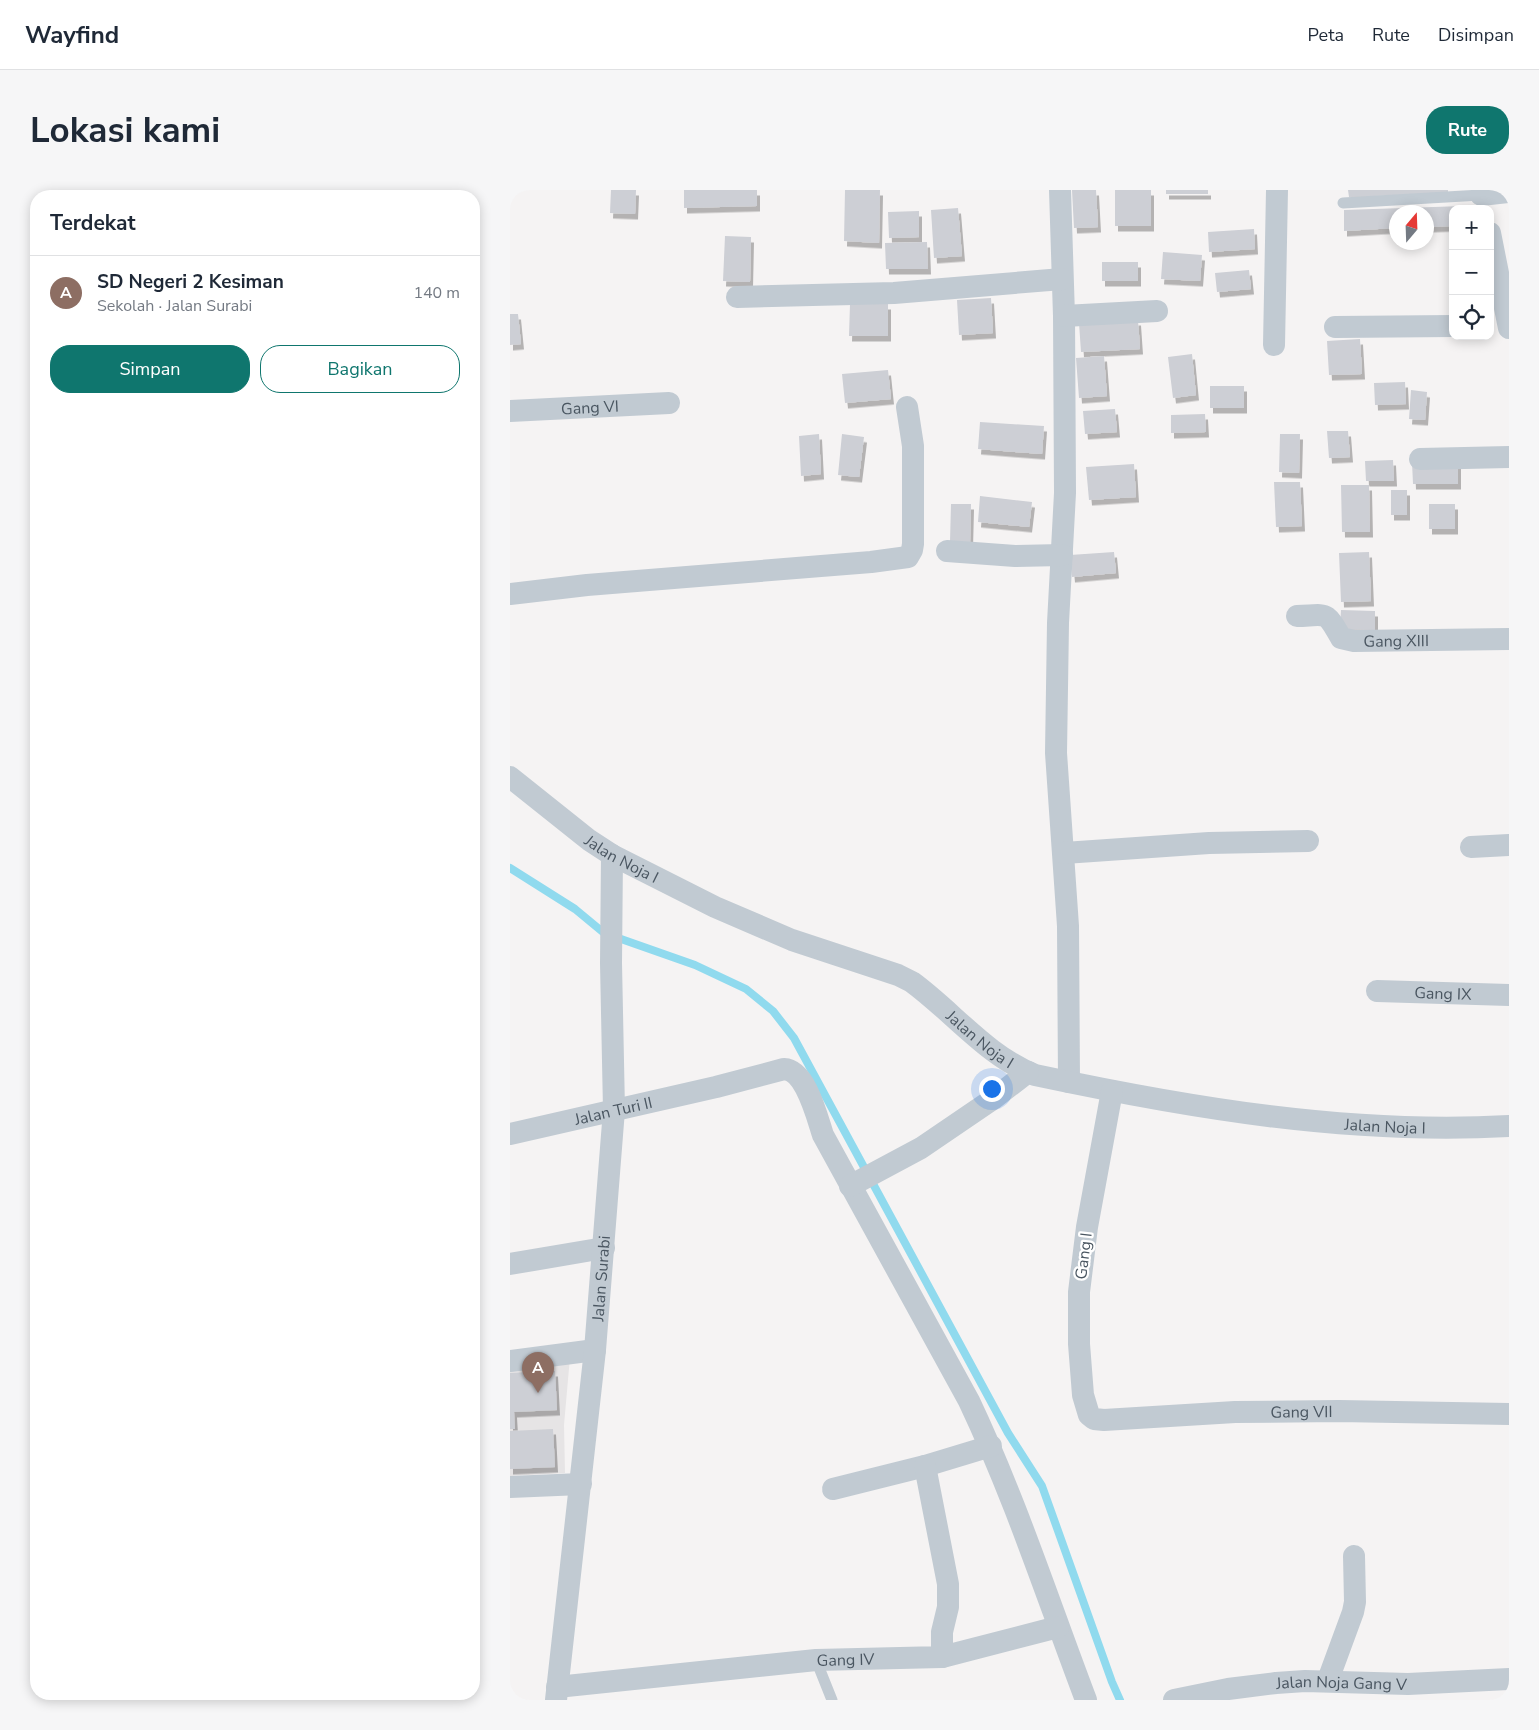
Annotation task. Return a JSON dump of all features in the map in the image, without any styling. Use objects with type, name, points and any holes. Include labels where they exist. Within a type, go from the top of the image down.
[{"type":"street","points":[[1060,190],[1064,316],[1065,493],[1057,661],[1056,753],[1068,926],[1069,1082]]},
{"type":"street","points":[[1274,345],[1277,190]]},
{"type":"street","points":[[1482,198],[1509,192]]},
{"type":"street","points":[[1494,250],[1509,328]]},
{"type":"street","points":[[737,297],[894,293],[1062,279]]},
{"type":"street","points":[[1064,316],[1157,311]]},
{"type":"street","points":[[1494,324],[1509,324]]},
{"type":"street","points":[[1335,327],[1449,326]]},
{"type":"street","name":"Gang VI","points":[[510,411],[669,403]]},
{"type":"street","points":[[510,594],[587,585],[861,563],[908,556],[913,544],[913,466],[912,430],[907,407]]},
{"type":"street","points":[[1420,460],[1509,457]]},
{"type":"street","points":[[947,551],[1015,556],[1062,555]]},
{"type":"street","name":"Gang XIII","points":[[1298,616],[1325,615],[1330,618],[1341,638],[1354,641],[1509,639]]},
{"type":"street","name":"Jalan Noja I","points":[[510,778],[588,840],[612,855],[715,907],[784,936],[898,975],[912,982],[993,1050],[1028,1072],[1112,1091],[1214,1108],[1326,1122],[1392,1127],[1509,1126]]},
{"type":"street","points":[[1064,853],[1209,843],[1308,841]]},
{"type":"street","points":[[1471,847],[1509,845]]},
{"type":"street","name":"Jalan Surabi","points":[[556,1694],[595,1350],[614,1110],[611,962],[612,855]]},
{"type":"street","name":"Gang IX","points":[[1378,991],[1509,995]]},
{"type":"street","name":"Jalan Turi II","points":[[510,1134],[790,1069],[803,1084],[812,1102],[823,1135],[854,1184]]},
{"type":"street","points":[[1028,1072],[972,1114],[921,1148],[854,1184],[990,1446],[1008,1489],[1086,1700]]},
{"type":"street","name":"Gang I","points":[[1094,1419],[1086,1410],[1083,1395],[1079,1344],[1079,1292],[1087,1227],[1112,1091]]},
{"type":"street","points":[[510,1264],[604,1248]]},
{"type":"street","points":[[510,1361],[595,1350]]},
{"type":"street","name":"Gang VII","points":[[1094,1419],[1136,1419],[1235,1412],[1339,1411],[1509,1414]]},
{"type":"street","points":[[833,1489],[925,1466],[990,1446]]},
{"type":"street","points":[[925,1466],[948,1584],[948,1607],[942,1632],[942,1657]]},
{"type":"street","points":[[510,1487],[581,1484]]},
{"type":"street","points":[[1328,1680],[1354,1608],[1354,1556]]},
{"type":"street","name":"Gang IV","points":[[556,1694],[715,1670],[816,1660],[942,1657],[1058,1627]]},
{"type":"street","name":"Jalan Noja Gang V","points":[[1174,1700],[1228,1689],[1276,1683],[1328,1680],[1409,1692],[1509,1679]]},
{"type":"lane","points":[[1343,203],[1482,198]]},
{"type":"lane","points":[[816,1660],[832,1700]]},
{"type":"shaded area","points":[[570,1357],[564,1425],[565,1473],[510,1476],[510,1360]]},
{"type":"building","points":[[611,190],[636,190],[635,214],[610,213]]},
{"type":"building","points":[[684,190],[757,190],[757,206],[684,208]]},
{"type":"building","points":[[845,190],[880,190],[879,243],[844,241]]},
{"type":"building","points":[[1072,190],[1096,190],[1098,227],[1074,228]]},
{"type":"building","points":[[1115,190],[1151,190],[1151,226],[1115,226]]},
{"type":"building","points":[[1166,190],[1208,190],[1208,194],[1166,194]]},
{"type":"building","points":[[1348,190],[1448,190],[1448,193],[1349,197]]},
{"type":"building","points":[[1449,206],[1449,226],[1434,227],[1434,207]]},
{"type":"building","points":[[958,208],[962,256],[934,258],[931,210]]},
{"type":"building","points":[[1389,208],[1389,228],[1344,231],[1344,210]]},
{"type":"building","points":[[919,211],[919,237],[889,238],[888,212]]},
{"type":"building","points":[[1254,229],[1255,249],[1209,252],[1208,232]]},
{"type":"building","points":[[725,236],[751,237],[750,282],[723,281]]},
{"type":"building","points":[[927,242],[928,269],[886,269],[885,243]]},
{"type":"building","points":[[1163,252],[1202,255],[1200,281],[1161,279]]},
{"type":"building","points":[[1102,262],[1138,262],[1138,281],[1102,281]]},
{"type":"building","points":[[1249,270],[1251,289],[1217,292],[1215,273]]},
{"type":"building","points":[[991,298],[993,333],[959,335],[957,300]]},
{"type":"building","points":[[850,304],[888,304],[888,336],[849,336]]},
{"type":"building","points":[[510,314],[518,314],[521,344],[510,345]]},
{"type":"building","points":[[1138,320],[1140,349],[1081,352],[1079,323]]},
{"type":"building","points":[[1360,339],[1362,374],[1329,375],[1327,341]]},
{"type":"building","points":[[1192,354],[1196,395],[1173,398],[1168,357]]},
{"type":"building","points":[[1104,356],[1107,396],[1079,398],[1076,358]]},
{"type":"building","points":[[888,370],[891,399],[845,403],[842,374]]},
{"type":"building","points":[[1405,382],[1406,404],[1375,405],[1374,383]]},
{"type":"building","points":[[1210,386],[1244,386],[1244,408],[1210,408]]},
{"type":"building","points":[[1411,390],[1427,392],[1425,420],[1409,419]]},
{"type":"building","points":[[1115,409],[1117,432],[1085,434],[1083,411]]},
{"type":"building","points":[[1205,414],[1206,432],[1171,433],[1171,415]]},
{"type":"building","points":[[980,422],[1044,426],[1042,454],[978,449]]},
{"type":"building","points":[[1327,431],[1348,431],[1350,457],[1329,458]]},
{"type":"building","points":[[819,434],[821,474],[801,476],[799,436]]},
{"type":"building","points":[[842,434],[864,437],[859,477],[838,475]]},
{"type":"building","points":[[1280,434],[1300,434],[1299,473],[1279,472]]},
{"type":"building","points":[[1393,460],[1394,481],[1366,481],[1365,461]]},
{"type":"building","points":[[1412,462],[1458,463],[1458,484],[1413,484]]},
{"type":"building","points":[[1134,464],[1136,497],[1089,500],[1086,467]]},
{"type":"building","points":[[1274,482],[1300,482],[1302,526],[1276,527]]},
{"type":"building","points":[[1341,485],[1369,485],[1370,532],[1342,532]]},
{"type":"building","points":[[1391,490],[1407,490],[1407,515],[1391,515]]},
{"type":"building","points":[[980,496],[1032,502],[1029,527],[978,522]]},
{"type":"building","points":[[951,504],[971,504],[970,543],[950,542]]},
{"type":"building","points":[[1429,504],[1455,504],[1455,529],[1429,529]]},
{"type":"building","points":[[1114,552],[1116,573],[1072,577],[1070,555]]},
{"type":"building","points":[[1369,552],[1371,601],[1341,602],[1339,553]]},
{"type":"building","points":[[1341,610],[1375,611],[1375,630],[1340,629]]},
{"type":"building","points":[[555,1371],[557,1410],[514,1412],[515,1429],[510,1429],[510,1373]]},
{"type":"building","points":[[553,1429],[555,1467],[510,1469],[510,1431]]},
{"type":"waterway","points":[[510,868],[575,909],[604,933],[695,965],[746,989],[773,1011],[794,1038],[1008,1433],[1042,1486],[1120,1700]]},
{"type":"place","name":"SD Negeri 2 Kesiman","points":[[538,1393]]}]
